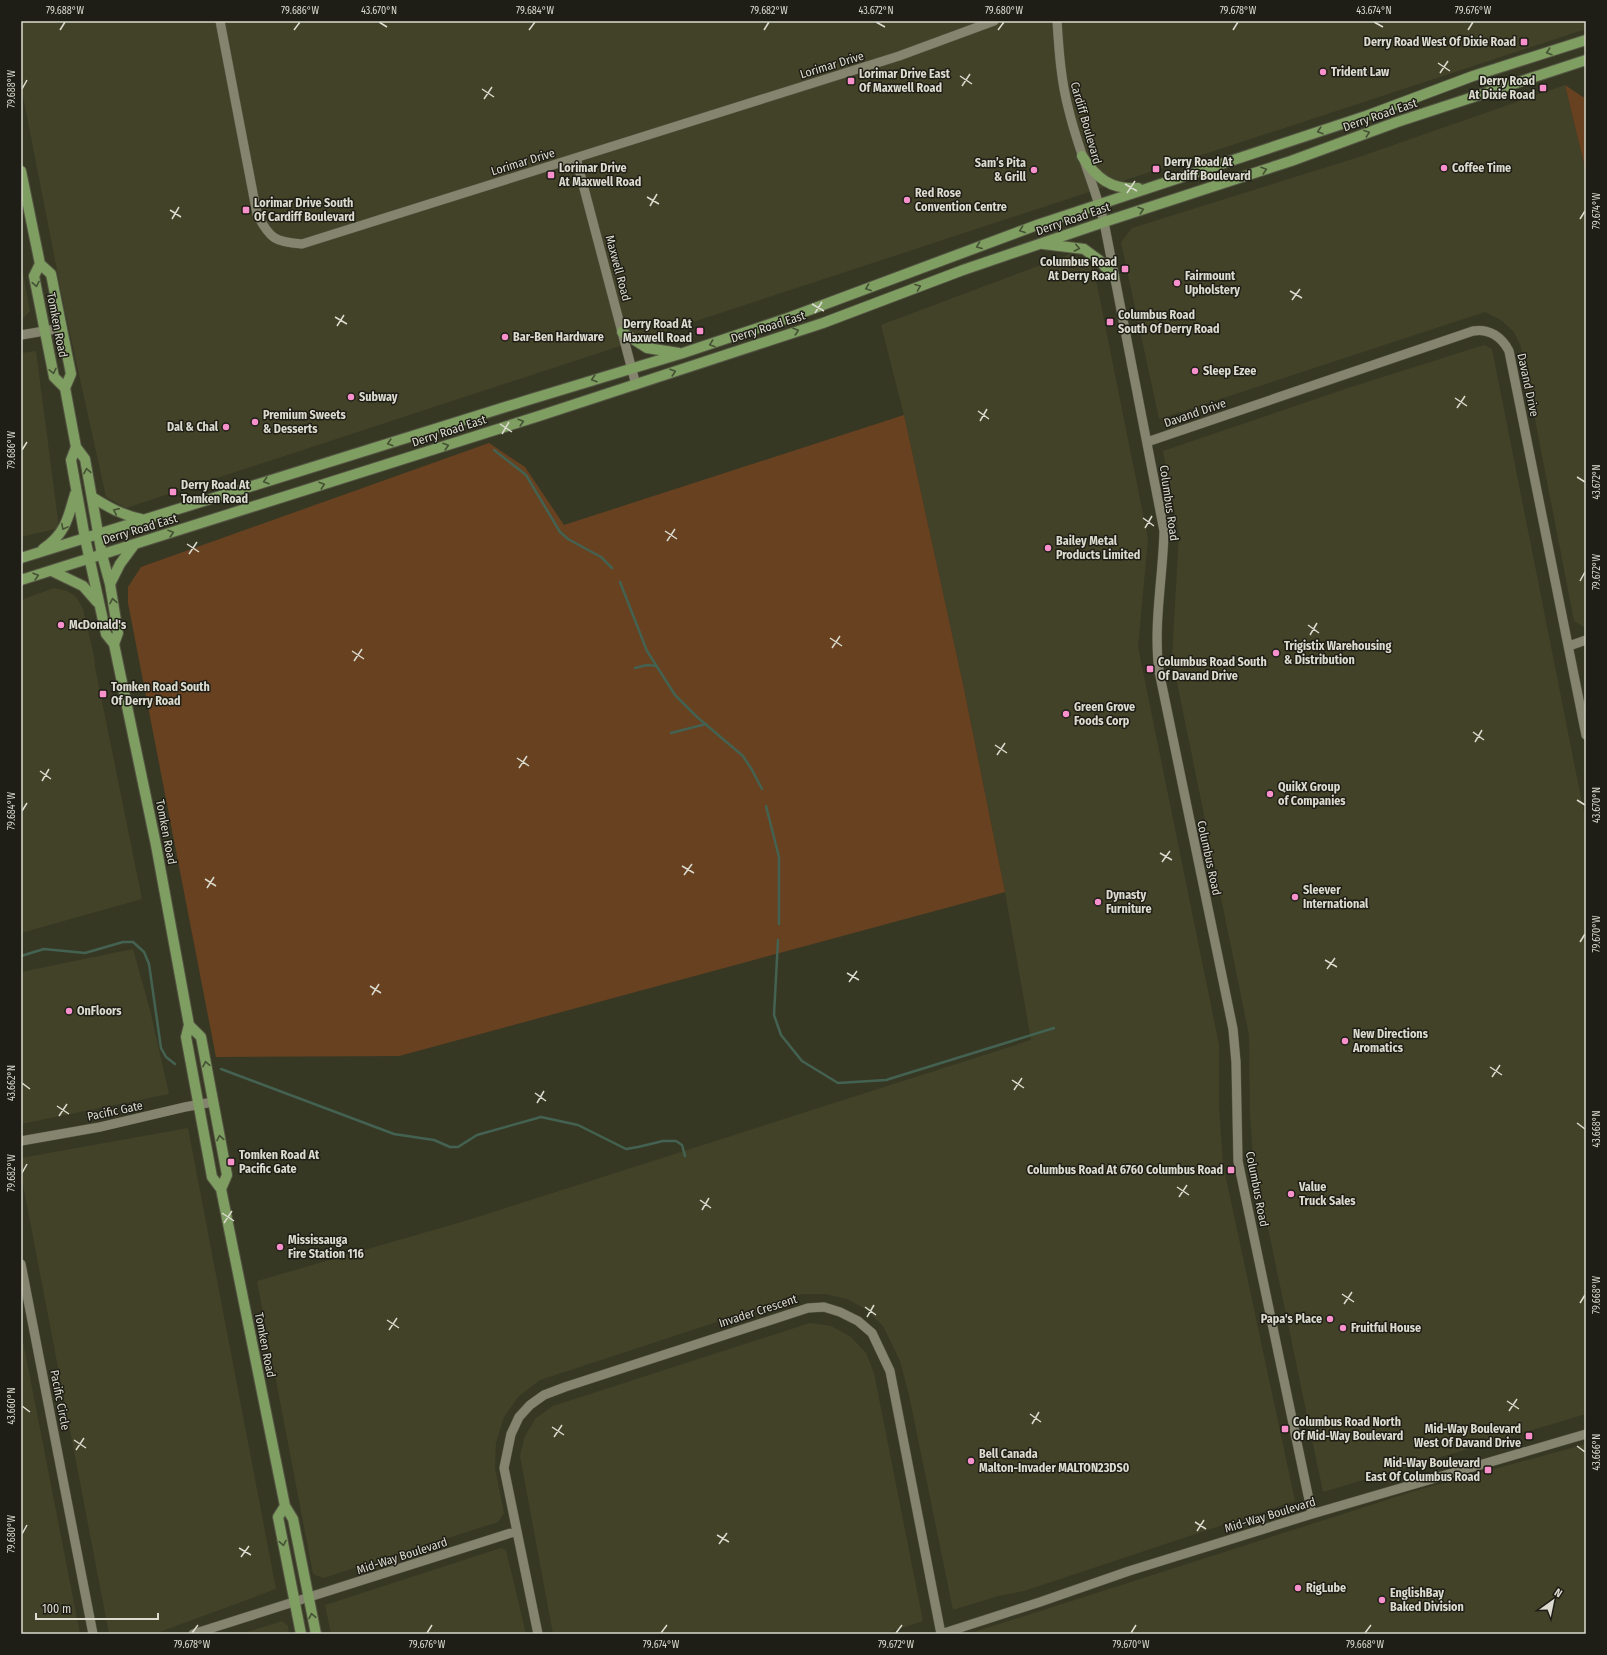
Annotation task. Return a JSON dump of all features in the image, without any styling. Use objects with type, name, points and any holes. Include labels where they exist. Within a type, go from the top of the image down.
[{"type":"main road","name":"Derry Road East","points":[[21,558],[142,519],[631,368],[683,354],[788,318],[1037,225],[1359,118],[1473,76],[1586,40]]},
{"type":"main road","name":"Derry Road East","points":[[21,580],[636,385],[823,323],[1038,244],[1284,163],[1397,122],[1586,60]]},
{"type":"main road","points":[[1082,156],[1091,170],[1106,183],[1126,188],[1150,187]]},
{"type":"main road","name":"Tomken Road","points":[[21,171],[40,264],[51,274],[62,328],[71,374],[65,388],[76,447],[85,459],[102,555],[110,584],[118,633],[114,644]]},
{"type":"main road","points":[[1038,244],[1065,246],[1084,250],[1100,260],[1114,277]]},
{"type":"main road","name":"Tomken Road","points":[[40,264],[34,276],[54,377],[65,388]]},
{"type":"main road","points":[[622,332],[647,348],[683,354]]},
{"type":"main road","name":"Tomken Road","points":[[76,447],[70,460],[98,604],[106,634],[114,644],[156,846],[189,1025],[186,1037],[212,1177],[221,1190],[285,1506],[293,1519],[316,1634]]},
{"type":"main road","points":[[34,555],[52,542],[63,530],[69,518],[76,490]]},
{"type":"main road","points":[[92,497],[111,509],[129,517],[142,519]]},
{"type":"main road","points":[[110,584],[120,564],[134,545]]},
{"type":"main road","points":[[52,571],[83,586],[98,604]]},
{"type":"main road","name":"Tomken Road","points":[[189,1025],[201,1038],[227,1175],[221,1190]]},
{"type":"main road","name":"Tomken Road","points":[[285,1506],[278,1517],[301,1634]]},
{"type":"street","name":"Lorimar Drive","points":[[220,21],[258,214],[270,235],[281,242],[302,244],[900,56],[994,21]]},
{"type":"street","name":"Cardiff Boulevard","points":[[1057,21],[1065,98],[1082,156],[1099,205]]},
{"type":"street","name":"Maxwell Road","points":[[576,158],[636,385]]},
{"type":"street","name":"Columbus Road","points":[[1099,205],[1104,222],[1164,531],[1157,654],[1159,671],[1233,1028],[1236,1062],[1238,1161],[1312,1514]]},
{"type":"street","points":[[21,335],[62,328]]},
{"type":"street","name":"Davand Drive","points":[[1147,442],[1473,331],[1482,331],[1494,334],[1505,344],[1509,351],[1586,735]]},
{"type":"street","points":[[1569,646],[1586,640]]},
{"type":"street","name":"Pacific Gate","points":[[21,1141],[100,1127],[213,1102]]},
{"type":"street","name":"Pacific Circle","points":[[21,1264],[93,1634]]},
{"type":"street","name":"Invader Crescent","points":[[517,1532],[504,1468],[511,1434],[520,1417],[530,1405],[544,1395],[565,1387],[808,1308],[824,1307],[840,1312],[858,1321],[872,1334],[890,1371],[941,1634]]},
{"type":"street","name":"Mid-Way Boulevard","points":[[941,1634],[1129,1571],[1312,1514],[1586,1434]]},
{"type":"street","points":[[517,1532],[538,1634]]},
{"type":"street","name":"Mid-Way Boulevard","points":[[193,1634],[517,1532]]},
{"type":"shaded area","points":[[21,21],[1586,21],[1586,29],[126,508],[106,497],[65,311],[21,86]]},
{"type":"shaded area","points":[[1565,85],[1586,172],[1586,626],[1584,627],[1574,621],[1521,347],[1514,332],[1501,320],[1485,312],[1159,419],[1121,242],[1132,228],[1359,157]]},
{"type":"shaded area","points":[[1565,85],[1586,99],[1586,172]]},
{"type":"shaded area","points":[[1070,254],[1093,265],[1148,539],[1138,647],[1219,1045],[1219,1107],[1223,1164],[1295,1501],[1024,1591],[998,1596],[953,1610],[909,1395],[900,1361],[883,1326],[867,1310],[847,1299],[825,1294],[802,1294],[540,1380],[519,1396],[504,1417],[496,1442],[495,1468],[504,1513],[498,1522],[323,1578],[313,1574],[257,1281],[465,1221],[1031,1040],[1005,892],[963,684],[904,415],[881,325]]},
{"type":"shaded area","points":[[21,263],[30,311],[21,321]]},
{"type":"shaded area","points":[[1484,345],[1492,349],[1586,823],[1586,1414],[1323,1492],[1253,1156],[1250,1116],[1249,1035],[1172,658],[1179,533],[1163,451],[1348,388]]},
{"type":"shaded area","points":[[36,351],[59,528],[21,537],[21,353]]},
{"type":"shaded area","points":[[904,415],[963,684],[1005,892],[399,1056],[216,1057],[128,603],[128,587],[141,567],[489,443],[525,467],[564,525]]},
{"type":"shaded area","points":[[54,588],[67,591],[72,594],[77,598],[83,609],[94,656],[142,899],[21,933],[21,600]]},
{"type":"shaded area","points":[[133,949],[150,1010],[169,1094],[21,1124],[21,972]]},
{"type":"shaded area","points":[[188,1128],[276,1589],[154,1634],[109,1634],[21,1174],[21,1158]]},
{"type":"shaded area","points":[[810,1323],[831,1326],[851,1337],[866,1353],[874,1373],[923,1621],[883,1634],[553,1634],[520,1456],[525,1436],[536,1418],[553,1406]]},
{"type":"shaded area","points":[[21,1331],[80,1634],[21,1634]]},
{"type":"shaded area","points":[[1586,1444],[1586,1634],[968,1634],[1421,1489]]},
{"type":"shaded area","points":[[501,1548],[506,1550],[526,1634],[331,1634],[325,1605]]},
{"type":"shaded area","points":[[282,1621],[288,1626],[289,1634],[241,1634]]},
{"type":"waterway","points":[[494,450],[526,475],[560,532],[568,539],[601,557],[612,568]]},
{"type":"waterway","points":[[620,582],[647,651],[675,695],[697,717],[743,756],[762,789]]},
{"type":"waterway","points":[[635,668],[647,665],[657,666]]},
{"type":"waterway","points":[[671,733],[706,724]]},
{"type":"waterway","points":[[766,806],[779,857],[779,924]]},
{"type":"waterway","points":[[778,940],[774,1015],[781,1035],[802,1061],[838,1083],[886,1080],[1054,1028]]},
{"type":"waterway","points":[[21,956],[44,949],[85,953],[123,942],[133,942],[144,952],[149,964],[161,1048],[166,1057],[175,1064]]},
{"type":"waterway","points":[[221,1069],[394,1134],[434,1140],[450,1147],[458,1147],[477,1135],[541,1117],[578,1125],[626,1149],[663,1141],[676,1141],[682,1145],[685,1156]]},
{"type":"place","name":"Derry Road West Of Dixie Road","points":[[1524,42]]},
{"type":"place","name":"Trident Law","points":[[1323,72]]},
{"type":"place","name":"Lorimar Drive East Of Maxwell Road","points":[[851,81]]},
{"type":"place","name":"Derry Road At Dixie Road","points":[[1543,88]]},
{"type":"place","name":"Coffee Time","points":[[1444,168]]},
{"type":"place","name":"Derry Road At Cardiff Boulevard","points":[[1156,169]]},
{"type":"place","name":"Sam’s Pita & Grill","points":[[1034,170]]},
{"type":"place","name":"Lorimar Drive At Maxwell Road","points":[[551,175]]},
{"type":"place","name":"Red Rose Convention Centre","points":[[907,200]]},
{"type":"place","name":"Lorimar Drive South Of Cardiff Boulevard","points":[[246,210]]},
{"type":"place","name":"Columbus Road At Derry Road","points":[[1125,269]]},
{"type":"place","name":"Fairmount Upholstery","points":[[1177,283]]},
{"type":"place","name":"Columbus Road South Of Derry Road","points":[[1110,322]]},
{"type":"place","name":"Derry Road At Maxwell Road","points":[[700,331]]},
{"type":"place","name":"Bar-Ben Hardware","points":[[505,337]]},
{"type":"place","name":"Sleep Ezee","points":[[1195,371]]},
{"type":"place","name":"Subway","points":[[351,397]]},
{"type":"place","name":"Premium Sweets & Desserts","points":[[255,422]]},
{"type":"place","name":"Dal & Chal","points":[[226,427]]},
{"type":"place","name":"Derry Road At Tomken Road","points":[[173,492]]},
{"type":"place","name":"Bailey Metal Products Limited","points":[[1048,548]]},
{"type":"place","name":"McDonald's","points":[[61,625]]},
{"type":"place","name":"Trigistix Warehousing & Distribution","points":[[1276,653]]},
{"type":"place","name":"Columbus Road South Of Davand Drive","points":[[1150,669]]},
{"type":"place","name":"Tomken Road South Of Derry Road","points":[[103,694]]},
{"type":"place","name":"Green Grove Foods Corp","points":[[1066,714]]},
{"type":"place","name":"QuikX Group of Companies","points":[[1270,794]]},
{"type":"place","name":"Sleever International","points":[[1295,897]]},
{"type":"place","name":"Dynasty Furniture","points":[[1098,902]]},
{"type":"place","name":"OnFloors","points":[[69,1011]]},
{"type":"place","name":"New Directions Aromatics","points":[[1345,1041]]},
{"type":"place","name":"Tomken Road At Pacific Gate","points":[[231,1162]]},
{"type":"place","name":"Columbus Road At 6760 Columbus Road","points":[[1231,1170]]},
{"type":"place","name":"Value Truck Sales","points":[[1291,1194]]},
{"type":"place","name":"Mississauga Fire Station 116","points":[[280,1247]]},
{"type":"place","name":"Papa's Place","points":[[1330,1319]]},
{"type":"place","name":"Fruitful House","points":[[1343,1328]]},
{"type":"place","name":"Columbus Road North Of Mid-Way Boulevard","points":[[1285,1429]]},
{"type":"place","name":"Mid-Way Boulevard West Of Davand Drive","points":[[1529,1436]]},
{"type":"place","name":"Bell Canada Malton-Invader MALTON23DS0","points":[[971,1461]]},
{"type":"place","name":"Mid-Way Boulevard East Of Columbus Road","points":[[1488,1470]]},
{"type":"place","name":"RigLube","points":[[1298,1588]]},
{"type":"place","name":"EnglishBay Baked Division","points":[[1382,1600]]}]
